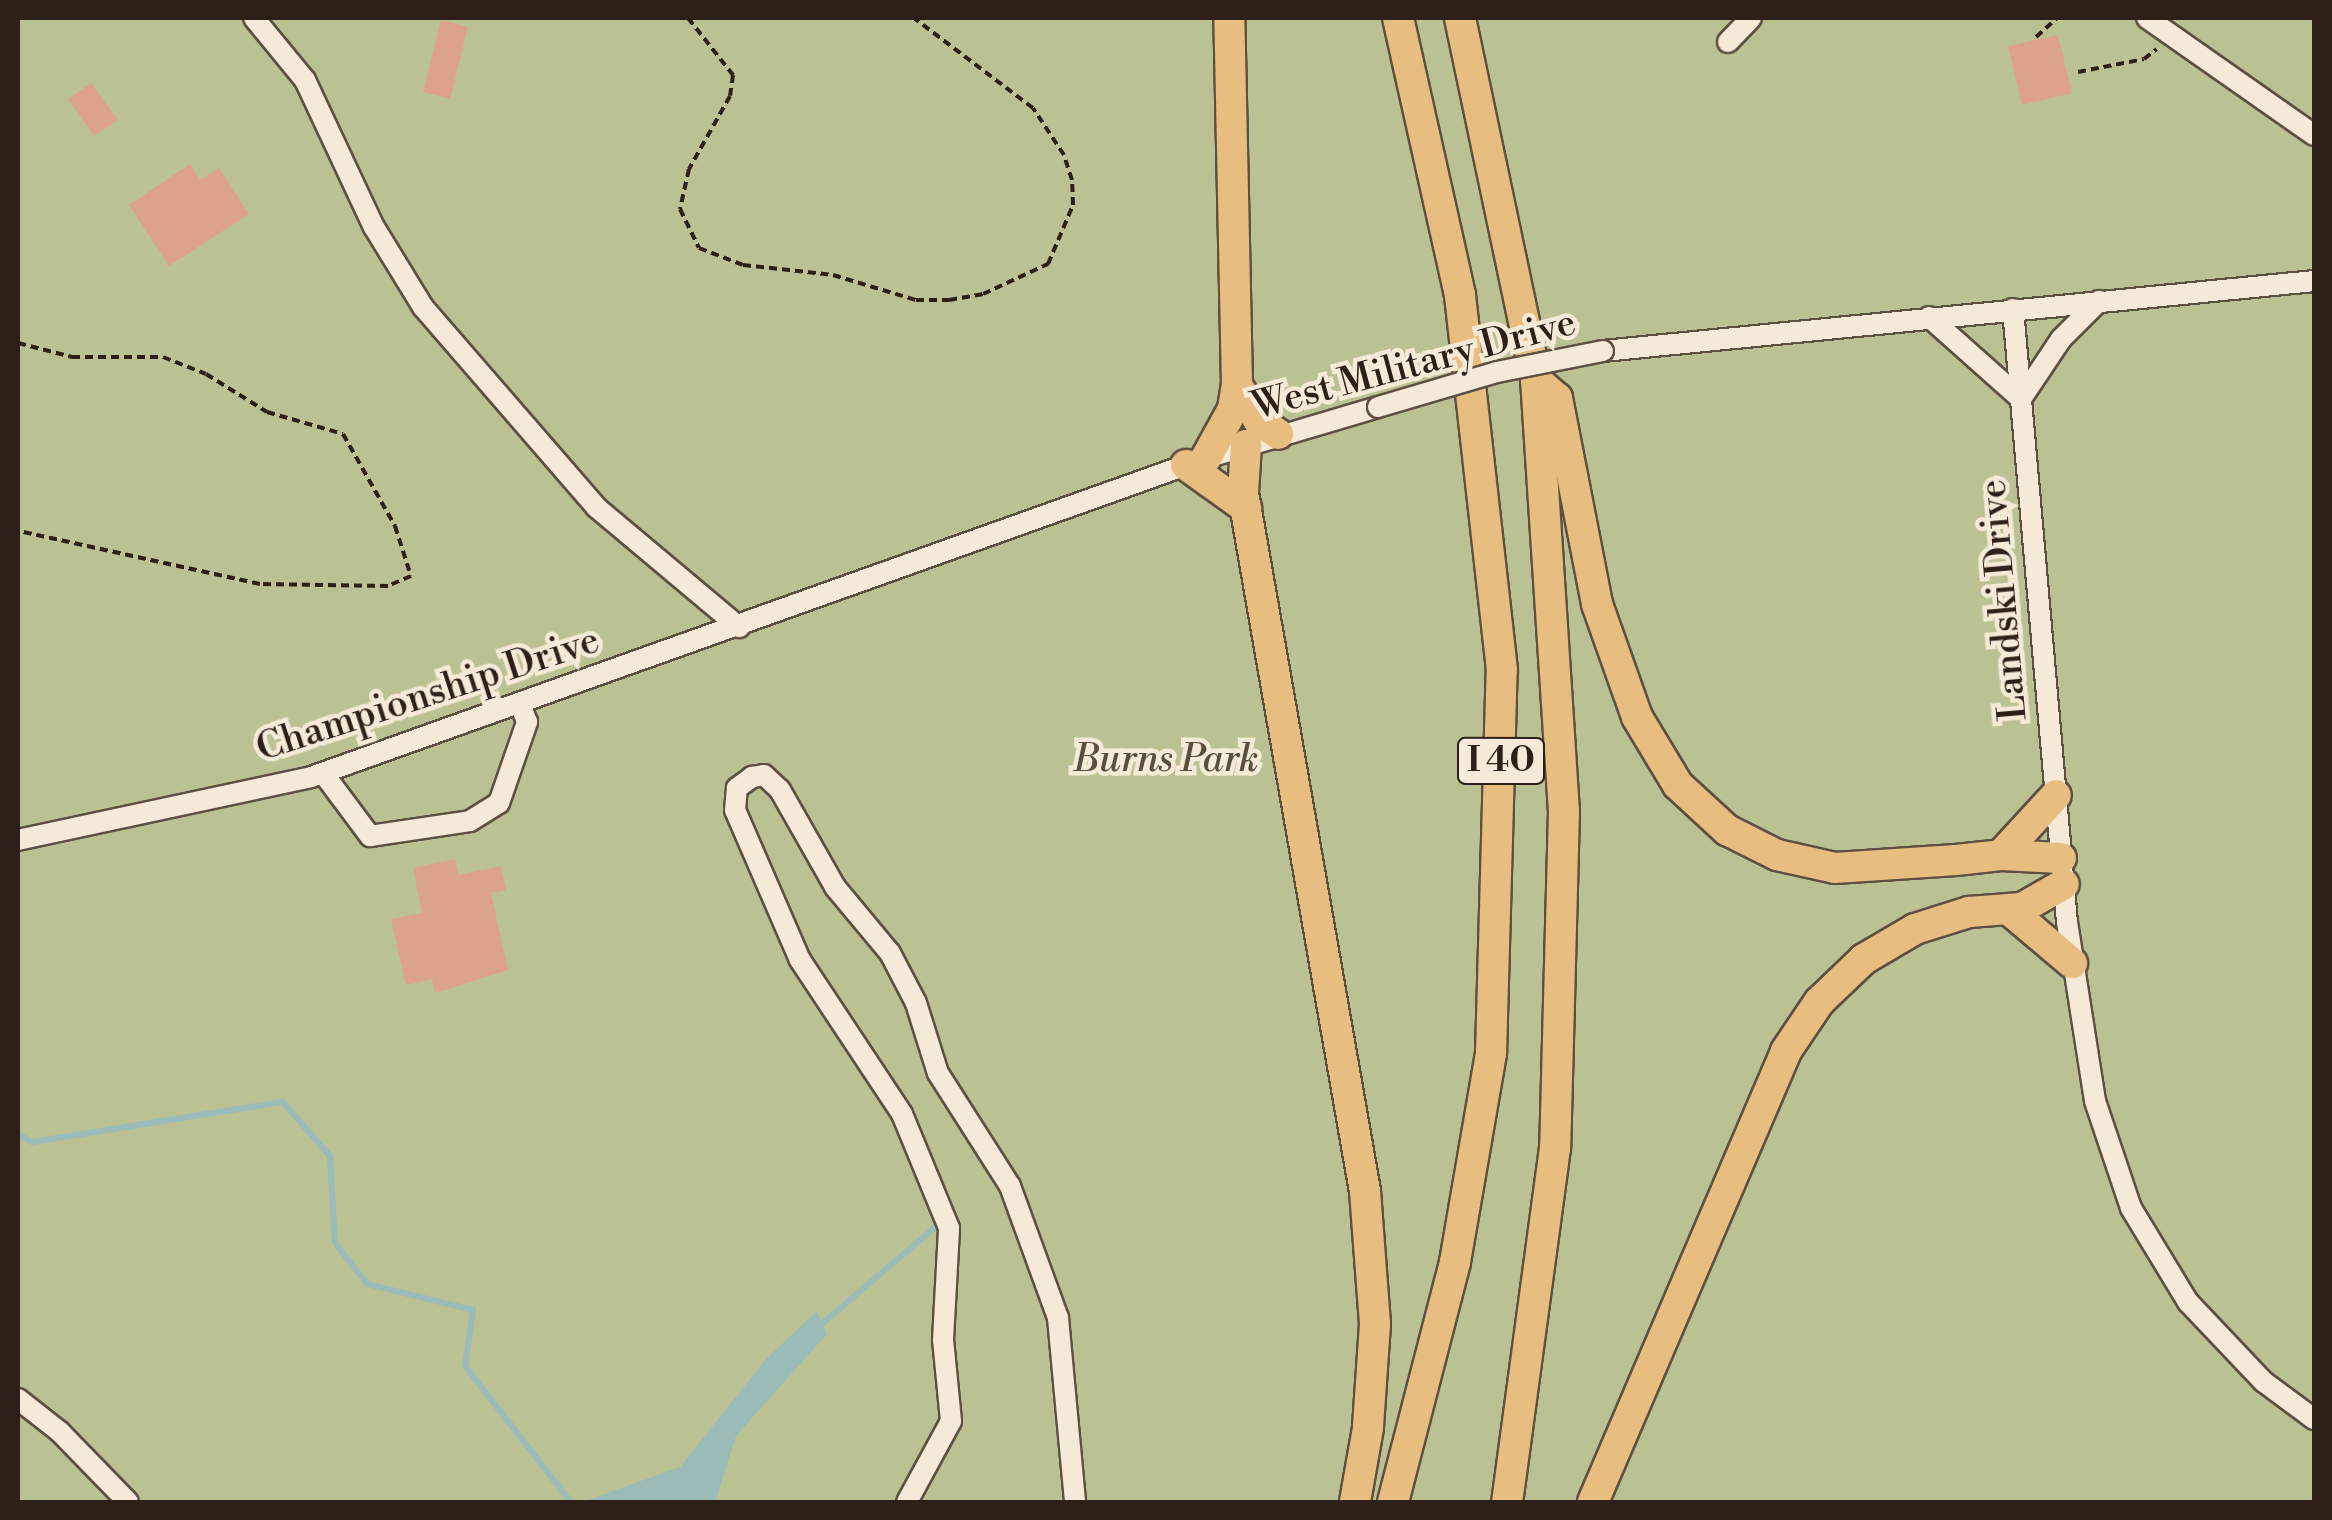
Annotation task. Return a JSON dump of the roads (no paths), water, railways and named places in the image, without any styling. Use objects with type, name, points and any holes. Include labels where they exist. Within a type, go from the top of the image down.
[{"type":"highway","points":[[1229,18],[1237,386],[1234,409],[1196,461],[1246,508]]},
{"type":"highway","name":"I 40","points":[[1393,1502],[1455,1262],[1491,1053],[1502,670],[1460,294],[1398,18]]},
{"type":"highway","name":"I 40","points":[[1460,18],[1536,379],[1560,685],[1564,929],[1548,1233],[1507,1502]]},
{"type":"highway","points":[[1536,379],[1557,398],[1597,604],[1637,717],[1700,808],[1749,843],[1836,868],[2001,855],[2063,871]]},
{"type":"highway","points":[[1237,386],[1258,421],[1278,434]]},
{"type":"highway","points":[[1246,445],[1246,508],[1364,1191],[1374,1341],[1355,1502]]},
{"type":"highway","points":[[2001,855],[2056,795]]},
{"type":"highway","points":[[1594,1502],[1802,1025],[1842,978],[1881,947],[1942,918],[2008,909],[2063,871]]},
{"type":"highway","points":[[2008,909],[2072,963]]},
{"type":"street","points":[[254,18],[305,80],[374,227],[423,307],[596,507],[739,626]]},
{"type":"street","points":[[1728,42],[1751,18]]},
{"type":"street","points":[[2147,18],[2314,135]]},
{"type":"street","name":"West Military Drive","points":[[739,626],[1196,461],[1497,372],[1602,351],[2314,281]]},
{"type":"street","points":[[1929,317],[2022,399],[2061,340],[2099,301]]},
{"type":"street","name":"Landski Drive","points":[[2013,309],[2072,963],[2108,1145],[2156,1255],[2222,1342],[2314,1419]]},
{"type":"street","name":"Championship Drive","points":[[18,840],[323,773],[739,626]]},
{"type":"street","points":[[323,773],[370,836],[470,821],[500,803],[527,722],[520,704]]},
{"type":"street","points":[[907,1502],[951,1421],[943,1340],[948,1228],[942,1205],[902,1114],[800,960],[736,810],[737,788],[752,776],[772,780],[835,887],[890,953],[916,1002],[938,1072],[1010,1186],[1058,1318],[1075,1502]]},
{"type":"street","points":[[18,1399],[59,1430],[128,1502]]},
{"type":"water","points":[[817,1311],[827,1334],[736,1436],[715,1502],[582,1502],[680,1467],[767,1358]]},
{"type":"waterway","points":[[18,1134],[32,1142],[283,1102],[330,1156],[335,1243],[367,1284],[473,1310],[465,1366],[571,1502]]},
{"type":"waterway","points":[[817,1328],[940,1223]]},
{"type":"park label","name":"Burns Park","points":[[1166,760]]}]
